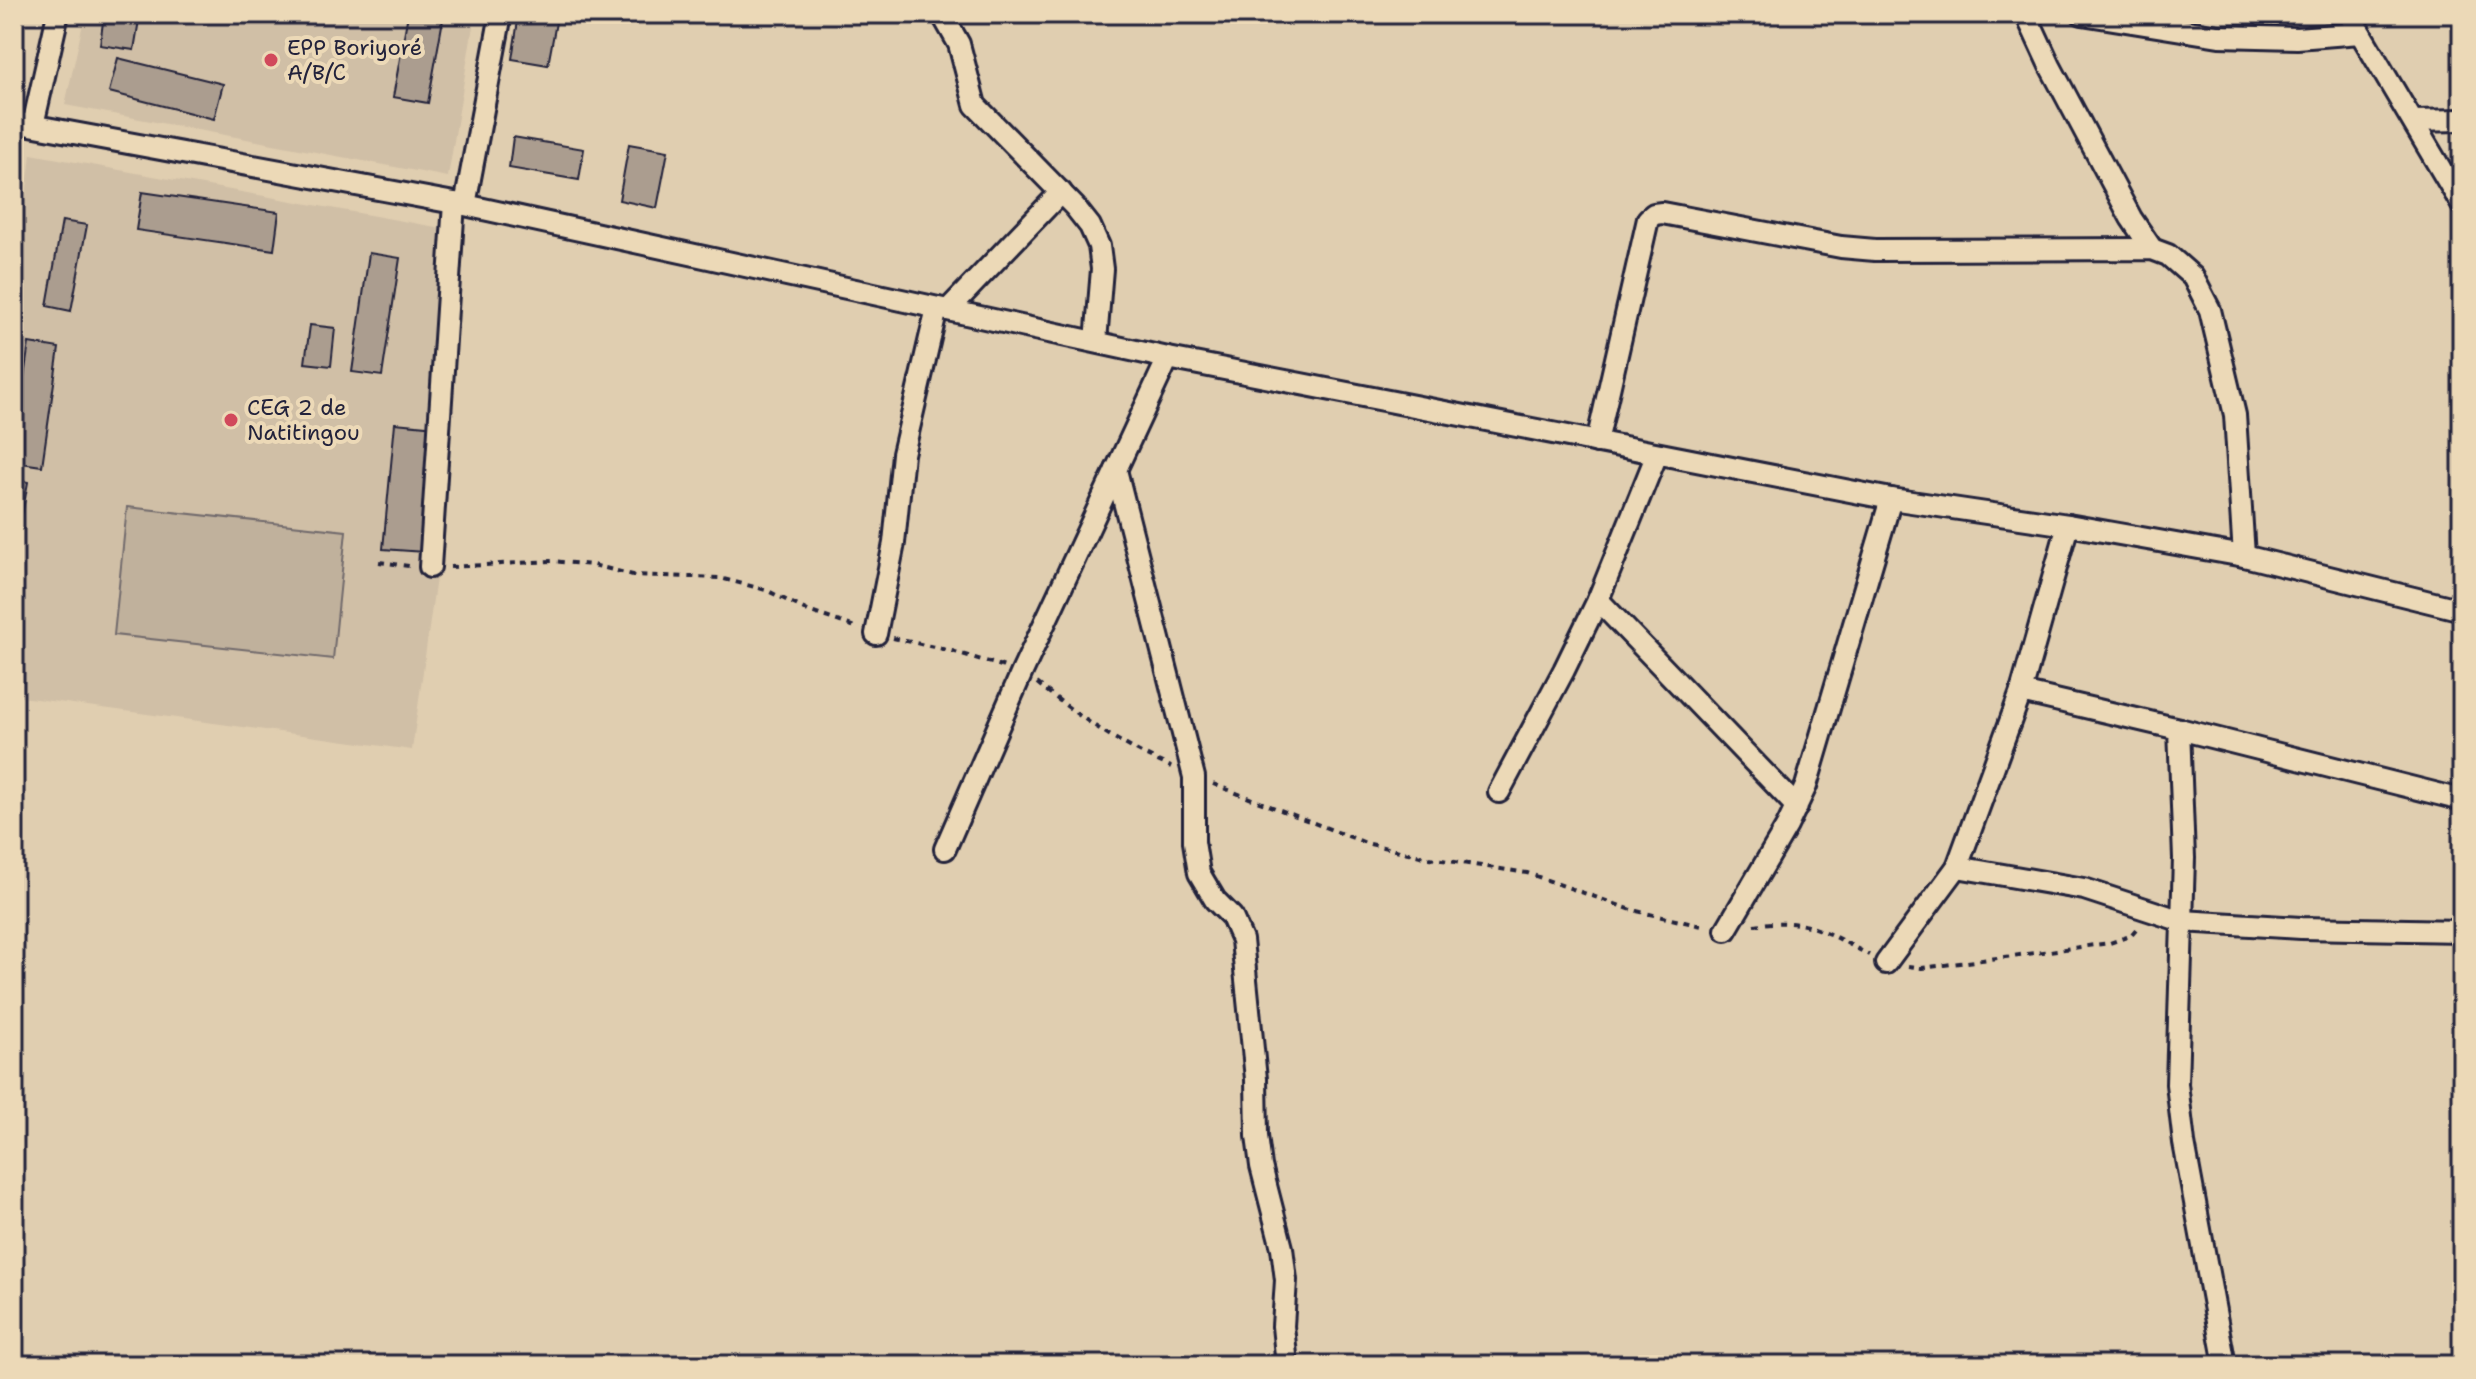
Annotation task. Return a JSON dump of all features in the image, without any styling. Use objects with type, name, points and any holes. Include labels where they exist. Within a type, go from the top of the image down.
[{"type":"street","points":[[58,14],[23,124],[459,204],[1168,358],[1657,454],[1891,499],[2068,525],[2244,556],[2462,610]]},
{"type":"street","points":[[430,567],[459,204],[501,14]]},
{"type":"street","points":[[942,14],[959,44],[975,105],[1061,192],[1090,226],[1099,246],[1102,269],[1096,341]]},
{"type":"street","points":[[2026,14],[2050,66],[2131,218],[2152,249]]},
{"type":"street","points":[[2082,14],[2219,36],[2297,38],[2360,33]]},
{"type":"street","points":[[2349,14],[2462,205]]},
{"type":"street","points":[[2413,121],[2462,120]]},
{"type":"street","points":[[876,634],[894,543],[903,454],[942,309],[1061,192]]},
{"type":"street","points":[[1597,442],[1648,219],[1654,214],[1841,247],[1875,250],[2152,249],[2168,255],[2193,277],[2210,310],[2235,415],[2244,556]]},
{"type":"street","points":[[945,849],[1022,672],[1168,358]]},
{"type":"street","points":[[1499,792],[1598,600],[1657,454]]},
{"type":"street","points":[[1116,470],[1194,777],[1194,842],[1199,873],[1215,900],[1232,917],[1242,940],[1256,1079],[1257,1136],[1286,1280],[1283,1326],[1287,1365]]},
{"type":"street","points":[[1726,930],[1806,786],[1891,499]]},
{"type":"street","points":[[1886,963],[1957,867],[2021,692],[2068,525]]},
{"type":"street","points":[[1598,600],[1797,807]]},
{"type":"street","points":[[2021,692],[2462,800]]},
{"type":"street","points":[[2179,729],[2184,858],[2177,1084],[2184,1143],[2225,1365]]},
{"type":"street","points":[[1957,867],[2084,889],[2182,921],[2301,928],[2462,931]]},
{"type":"path","points":[[379,562],[463,568],[552,561],[593,565],[633,575],[720,578],[766,590],[808,611],[876,634],[952,651],[1022,672],[1090,725],[1132,750],[1366,843],[1429,858],[1527,873],[1632,910],[1678,922],[1726,930],[1775,922],[1798,922],[1886,963],[1922,968],[2110,943],[2130,936],[2151,911]]},
{"type":"shaded area","name":"EPP Boriyoré A/B/C","points":[[85,14],[475,14],[448,177],[65,105]]},
{"type":"shaded area","name":"CEG 2 de Natitingou","points":[[31,154],[458,231],[441,542],[412,750],[14,696],[14,299]]},
{"type":"shaded area","points":[[127,507],[346,531],[333,659],[114,635]]},
{"type":"building","points":[[104,14],[140,14],[134,50],[100,45]]},
{"type":"building","points":[[408,14],[444,14],[428,103],[393,97]]},
{"type":"building","points":[[519,14],[557,17],[548,65],[512,59]]},
{"type":"building","points":[[118,58],[223,84],[214,119],[109,92]]},
{"type":"building","points":[[513,137],[584,149],[579,180],[509,168]]},
{"type":"building","points":[[629,144],[668,151],[657,208],[619,200]]},
{"type":"building","points":[[142,192],[279,212],[274,250],[136,230]]},
{"type":"building","points":[[62,221],[87,225],[71,311],[47,306]]},
{"type":"building","points":[[369,253],[400,258],[382,376],[352,372]]},
{"type":"building","points":[[310,325],[335,328],[331,366],[305,363]]},
{"type":"building","points":[[29,343],[59,348],[42,466],[14,462]]},
{"type":"building","points":[[395,423],[436,427],[424,552],[383,549]]},
{"type":"building","points":[[14,479],[28,482],[14,559]]},
{"type":"building","points":[[18,571],[23,665],[14,665],[14,572]]},
{"type":"place","name":"EPP Boriyoré A/B/C","points":[[271,60]]},
{"type":"place","name":"CEG 2 de Natitingou","points":[[231,420]]}]
